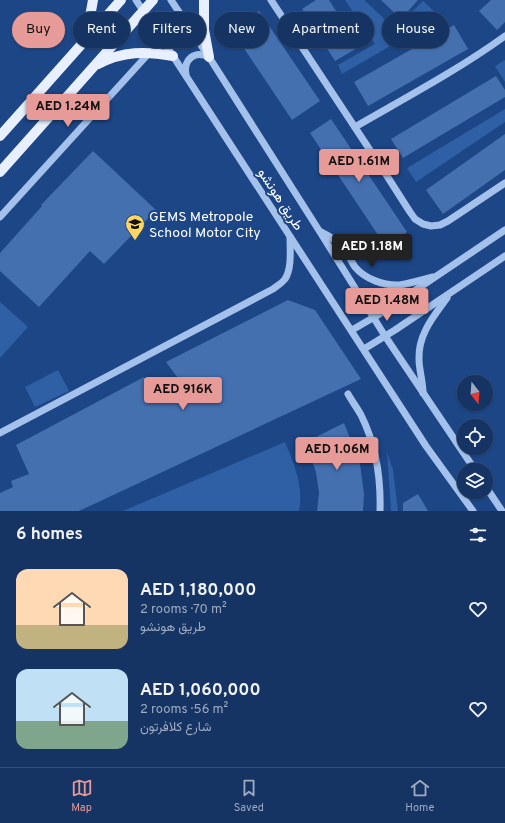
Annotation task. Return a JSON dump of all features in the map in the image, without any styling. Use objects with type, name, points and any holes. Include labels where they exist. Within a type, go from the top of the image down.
[{"type":"main road","points":[[91,12],[93,0]]},
{"type":"main road","points":[[110,12],[121,0]]},
{"type":"main road","points":[[0,172],[154,0]]},
{"type":"main road","points":[[204,0],[204,30],[209,57]]},
{"type":"main road","points":[[0,136],[78,48]]},
{"type":"main road","points":[[94,66],[105,60],[127,54],[150,52],[173,56]]},
{"type":"street","name":"طريق هونشو","points":[[136,0],[426,446],[473,511]]},
{"type":"street","name":"طريق هونشو","points":[[171,0],[209,57],[385,336],[470,463]]},
{"type":"street","points":[[271,0],[415,219],[423,224],[431,226],[440,225],[505,183]]},
{"type":"street","points":[[355,127],[446,75],[486,50],[505,36]]},
{"type":"street","points":[[0,217],[150,52]]},
{"type":"street","points":[[186,75],[186,65],[191,58],[200,54],[209,57]]},
{"type":"street","points":[[352,330],[374,318],[505,230]]},
{"type":"street","points":[[320,232],[337,241],[344,249],[355,267],[371,279],[399,285],[437,276]]},
{"type":"street","points":[[0,433],[280,285],[285,279],[288,271],[290,237]]},
{"type":"street","points":[[364,349],[395,330],[505,256]]},
{"type":"street","points":[[423,393],[419,360],[420,345],[426,328],[451,293]]},
{"type":"street","points":[[348,394],[370,437],[377,460],[380,485],[380,511]]},
{"type":"street","points":[[493,498],[502,511]]},
{"type":"shaded area","points":[[345,0],[364,0],[382,17],[382,48],[387,48],[342,74],[338,65],[368,48],[374,48],[375,44],[374,12],[353,12]]},
{"type":"shaded area","points":[[423,1],[435,12],[412,12]]},
{"type":"shaded area","points":[[505,60],[505,82],[495,66]]},
{"type":"shaded area","points":[[505,109],[505,122],[416,182],[407,168]]},
{"type":"shaded area","points":[[0,302],[28,327],[0,358]]},
{"type":"shaded area","points":[[58,370],[69,391],[35,407],[25,387]]},
{"type":"shaded area","points":[[285,442],[295,467],[299,484],[299,511],[123,511]]},
{"type":"shaded area","points":[[387,452],[393,470],[398,511],[391,511]]},
{"type":"building","points":[[316,0],[329,0],[337,12],[304,12],[302,9]]},
{"type":"building","points":[[381,0],[418,0],[407,12],[394,12]]},
{"type":"building","points":[[491,0],[505,0],[505,22],[497,30],[479,11]]},
{"type":"building","points":[[454,25],[468,49],[368,106],[354,82],[414,48],[449,48],[449,28]]},
{"type":"building","points":[[269,26],[277,38],[277,48],[284,48],[320,101],[292,120],[244,48],[269,48]]},
{"type":"building","points":[[327,48],[357,48],[335,61]]},
{"type":"building","points":[[496,76],[505,90],[505,97],[403,158],[391,139]]},
{"type":"building","points":[[331,119],[407,232],[386,247],[310,133]]},
{"type":"building","points":[[505,134],[505,170],[443,214],[426,190]]},
{"type":"building","points":[[93,151],[156,210],[104,264],[90,251],[39,307],[0,271],[0,253],[42,206],[41,205]]},
{"type":"building","points":[[288,300],[315,310],[361,379],[79,511],[0,511],[0,493],[13,487],[11,481],[29,474],[16,445],[144,377],[155,395],[180,381],[166,362]]},
{"type":"building","points":[[344,423],[360,464],[364,494],[363,511],[317,511],[319,493],[316,472],[304,443]]},
{"type":"building","points":[[418,494],[428,511],[403,511],[403,503]]},
{"type":"place","name":"GEMS Metropole School Motor City","points":[[135,241]]}]
